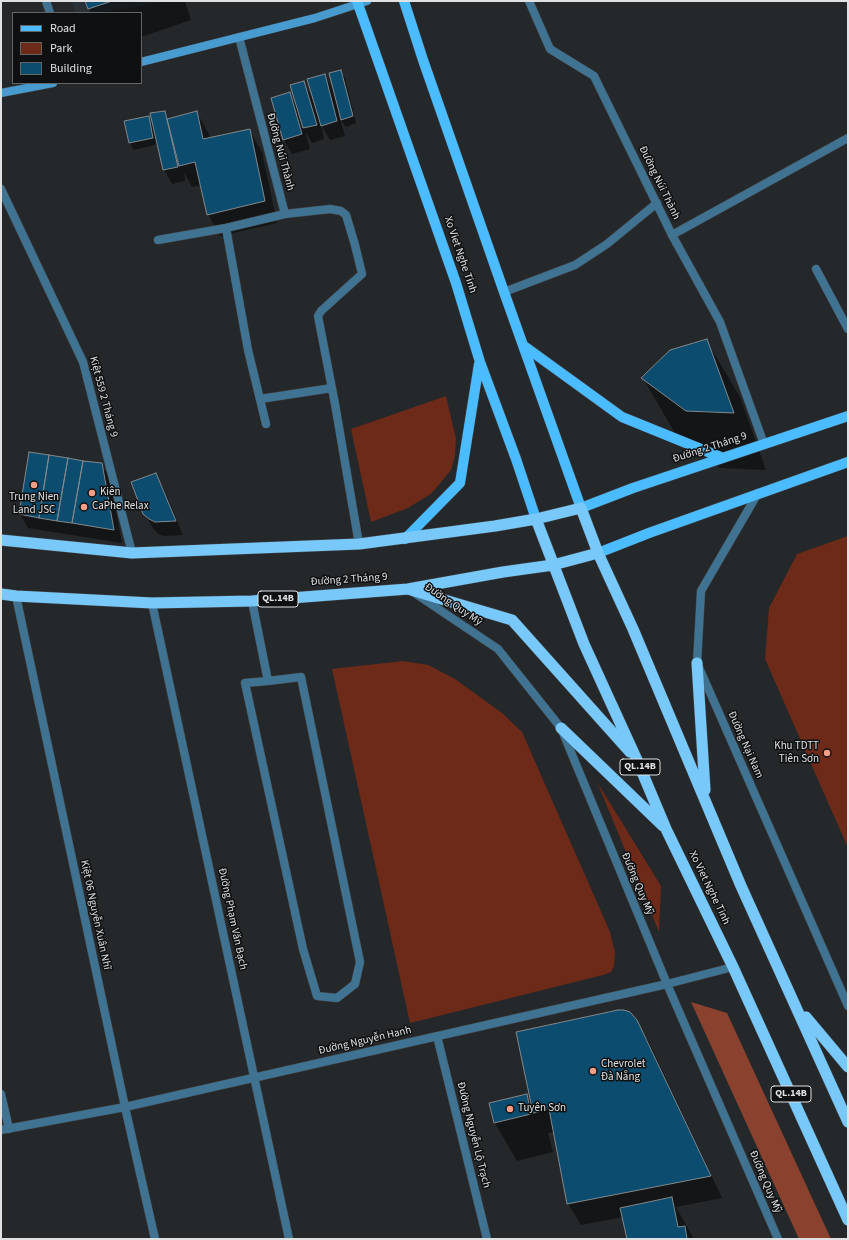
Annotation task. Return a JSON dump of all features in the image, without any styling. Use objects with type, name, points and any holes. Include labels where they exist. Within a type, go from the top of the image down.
[{"type":"highway","points":[[1,540],[132,553],[359,544],[405,539],[536,519],[581,508],[598,553],[633,629],[706,799],[741,886],[848,1122]]},
{"type":"highway","name":"Xo Viet Nghe Tinh","points":[[536,519],[584,644],[637,760],[666,829],[733,967],[848,1220]]},
{"type":"highway","name":"QL.14B","points":[[553,565],[598,553]]},
{"type":"highway","name":"Đường 2 Tháng 9","points":[[1,594],[152,603],[252,600],[408,589],[503,572],[553,565]]},
{"type":"highway","points":[[408,589],[512,620],[637,760]]},
{"type":"highway","points":[[697,663],[706,799]]},
{"type":"highway","points":[[561,728],[666,829]]},
{"type":"highway","points":[[797,1007],[848,1067]]},
{"type":"main road","points":[[404,1],[423,60],[581,508]]},
{"type":"main road","points":[[142,62],[315,18],[361,2]]},
{"type":"main road","name":"Xo Viet Nghe Tinh","points":[[361,2],[456,283],[480,362],[516,459],[536,519]]},
{"type":"main road","points":[[1,93],[48,84]]},
{"type":"main road","points":[[524,346],[622,417],[723,458]]},
{"type":"main road","points":[[405,539],[460,483],[480,362]]},
{"type":"main road","name":"Đường 2 Tháng 9","points":[[581,508],[633,488],[848,416]]},
{"type":"main road","points":[[598,553],[758,493],[848,462]]},
{"type":"street","points":[[46,1],[50,12]]},
{"type":"street","name":"Đường Núi Thành","points":[[529,1],[550,49],[594,76],[672,235],[848,138]]},
{"type":"street","name":"Đường Núi Thành","points":[[239,37],[285,214]]},
{"type":"street","name":"Kiệt 559 2 Tháng 9","points":[[1,190],[83,362],[132,553]]},
{"type":"street","points":[[504,292],[575,264],[607,244],[657,203]]},
{"type":"street","points":[[158,240],[226,228],[285,214],[330,209],[341,211],[346,215],[362,274],[321,311],[318,316],[359,544]]},
{"type":"street","points":[[226,228],[248,350],[266,424]]},
{"type":"street","points":[[672,235],[720,322],[764,444]]},
{"type":"street","points":[[816,269],[848,329]]},
{"type":"street","points":[[260,399],[332,388]]},
{"type":"street","name":"Đường Nại Nam","points":[[758,493],[701,591],[697,663],[848,1006]]},
{"type":"street","name":"Đường Quy Mỹ","points":[[408,589],[498,649],[561,728],[667,984],[778,1239]]},
{"type":"street","name":"Kiệt 06 Nguyễn Xuân Nhĩ","points":[[16,596],[125,1107],[155,1239]]},
{"type":"street","points":[[252,600],[268,681]]},
{"type":"street","name":"Đường Phạm Văn Bạch","points":[[152,603],[289,1239]]},
{"type":"street","points":[[301,678],[360,962],[354,984],[337,998],[317,996],[303,949],[245,683],[268,681],[301,678]]},
{"type":"street","name":"Đường Nguyễn Hanh","points":[[5,1129],[125,1107],[667,984],[733,967]]},
{"type":"street","name":"Đường Nguyễn Lộ Trạch","points":[[437,1036],[487,1239]]},
{"type":"street","points":[[1,1094],[5,1129]]},
{"type":"shaded area","points":[[71,1],[167,1],[106,12],[75,12]]},
{"type":"shaded area","points":[[691,1002],[727,1013],[831,1239],[799,1239]]},
{"type":"green space","points":[[446,396],[456,439],[455,455],[451,470],[432,493],[408,508],[371,522],[351,429]]},
{"type":"green space","name":"Khu TDTT Tiên Sơn","points":[[848,536],[848,848],[765,659],[769,608],[797,554]]},
{"type":"green space","points":[[403,661],[428,665],[455,679],[502,713],[522,732],[610,932],[615,953],[614,966],[611,972],[410,1023],[332,669]]},
{"type":"green space","points":[[597,782],[661,886],[659,932]]},
{"type":"building","points":[[85,1],[112,1],[88,9]]},
{"type":"building","points":[[341,70],[353,116],[341,120],[329,73]]},
{"type":"building","points":[[325,74],[337,121],[321,126],[307,79]]},
{"type":"building","points":[[304,81],[317,125],[303,128],[290,85]]},
{"type":"building","points":[[290,92],[302,134],[283,140],[271,98]]},
{"type":"building","points":[[165,111],[178,167],[163,170],[150,113]]},
{"type":"building","points":[[197,111],[203,139],[250,129],[265,201],[207,215],[195,162],[179,166],[167,119]]},
{"type":"building","points":[[149,116],[153,138],[129,143],[124,121]]},
{"type":"building","points":[[707,339],[734,413],[686,411],[641,378],[670,350]]},
{"type":"building","name":"Trung Nien Land JSC","points":[[29,452],[49,455],[39,518],[19,514]]},
{"type":"building","points":[[49,455],[68,458],[57,521],[39,518]]},
{"type":"building","points":[[68,458],[83,461],[72,523],[57,521]]},
{"type":"building","name":"Kiên","points":[[83,461],[102,463],[114,530],[72,523]]},
{"type":"building","points":[[156,473],[176,521],[155,522],[143,514],[131,482]]},
{"type":"building","name":"Chevrolet Đà Nẵng","points":[[618,1010],[630,1012],[637,1020],[711,1176],[567,1204],[549,1109],[533,1113],[516,1032]]},
{"type":"building","name":"Tuyên Sơn","points":[[527,1094],[531,1114],[494,1123],[489,1103]]},
{"type":"building","points":[[672,1197],[678,1227],[685,1226],[687,1239],[627,1239],[620,1208]]},
{"type":"place","name":"Trung Nien Land JSC","points":[[34,485]]},
{"type":"place","name":"Kiên","points":[[92,493]]},
{"type":"place","name":"CaPhe Relax","points":[[84,507]]},
{"type":"place","name":"Khu TDTT Tiên Sơn","points":[[827,753]]},
{"type":"place","name":"Chevrolet Đà Nẵng","points":[[593,1071]]},
{"type":"place","name":"Tuyên Sơn","points":[[510,1109]]}]
